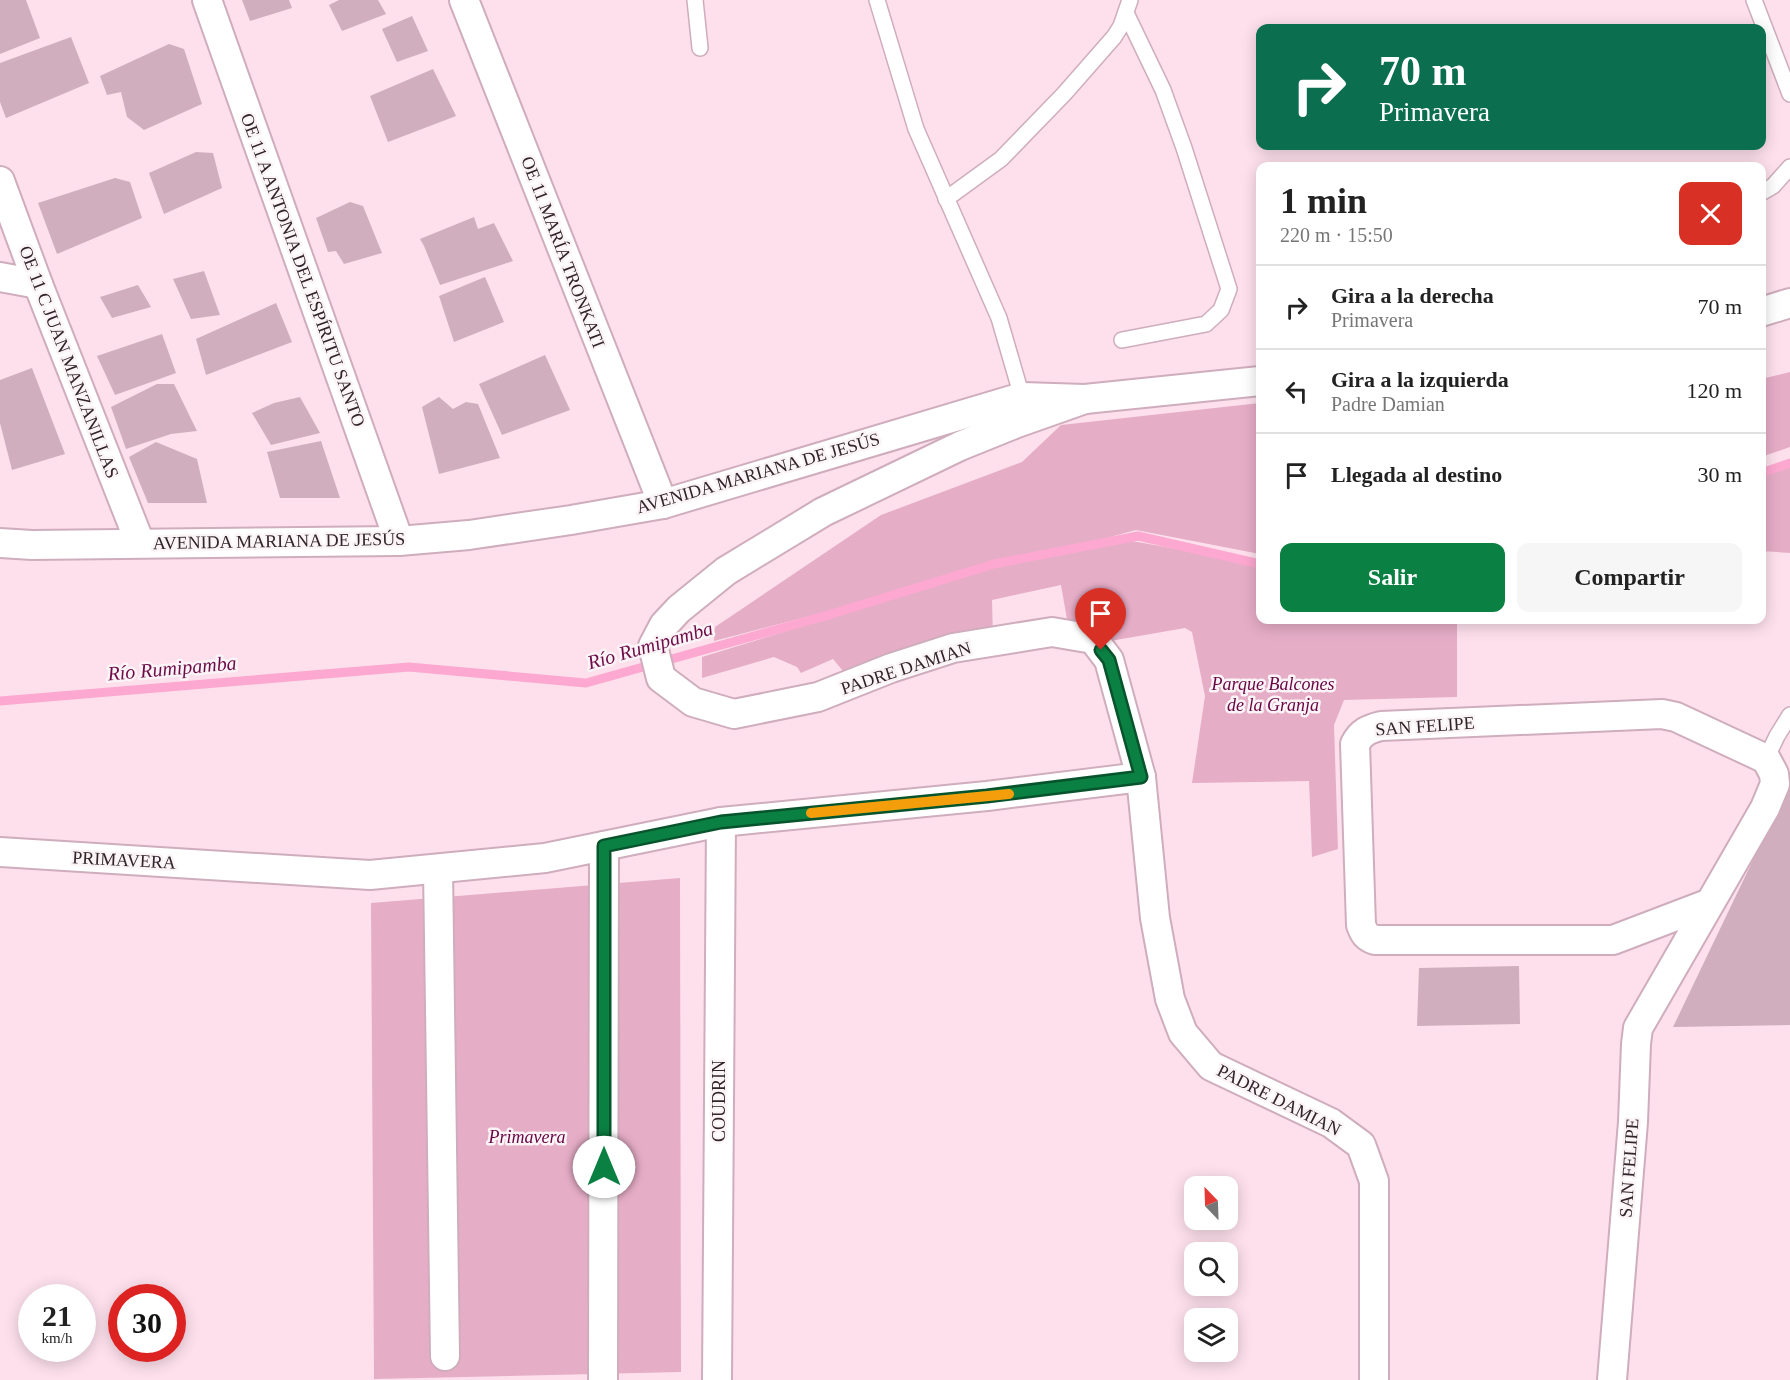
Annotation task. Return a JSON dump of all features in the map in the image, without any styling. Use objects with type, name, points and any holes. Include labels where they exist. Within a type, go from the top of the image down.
[{"type":"street","name":"OE 11 A ANTONIA DEL ESPÍRITU SANTO","points":[[207,0],[399,541]]},
{"type":"street","name":"OE 11 MARÍA TRONKATI","points":[[464,0],[663,504]]},
{"type":"street","name":"OE 11 C JUAN MANZANILLAS","points":[[0,181],[140,543]]},
{"type":"street","points":[[0,277],[38,284]]},
{"type":"street","points":[[1766,310],[1790,303]]},
{"type":"street","name":"AVENIDA MARIANA DE JESÚS","points":[[0,543],[32,545],[399,541],[469,535],[663,504],[1022,397],[1085,399],[1256,381]]},
{"type":"street","name":"PADRE DAMIAN","points":[[1085,399],[960,446],[823,512],[726,571],[679,609],[664,625],[653,646],[661,678],[693,702],[734,714],[818,697],[891,668],[953,648],[1052,632],[1093,639],[1109,660],[1141,777],[1155,918],[1170,999],[1183,1034],[1211,1066],[1332,1123],[1361,1145],[1374,1181],[1374,1380]]},
{"type":"street","name":"SAN FELIPE","points":[[1612,1380],[1633,1122],[1638,1028],[1765,808],[1775,784],[1774,774],[1766,759],[1676,717],[1662,714],[1381,726],[1365,731],[1355,744],[1361,925],[1367,937],[1375,940],[1613,940],[1710,903]]},
{"type":"street","name":"PRIMAVERA","points":[[0,852],[370,875],[545,858],[721,822],[987,796],[1141,777]]},
{"type":"street","name":"COUDRIN","points":[[717,1380],[721,822]]},
{"type":"street","points":[[603,1380],[604,846]]},
{"type":"street","points":[[438,868],[445,1356]]},
{"type":"lane","points":[[695,0],[700,48]]},
{"type":"lane","points":[[878,0],[916,129],[999,318],[1022,397]]},
{"type":"lane","points":[[1754,0],[1763,24]]},
{"type":"lane","points":[[946,199],[1001,159],[1064,94],[1114,37],[1128,7]]},
{"type":"lane","points":[[1122,340],[1206,324],[1221,310],[1229,289],[1184,147],[1128,7]]},
{"type":"lane","points":[[1766,31],[1790,94]]},
{"type":"lane","points":[[1766,190],[1773,186],[1790,167]]},
{"type":"lane","points":[[1766,759],[1790,715]]},
{"type":"green space","points":[[1790,372],[1790,447],[1766,455],[1766,378]]},
{"type":"green space","name":"Parque Balcones de la Granja","points":[[1256,403],[1256,553],[1136,530],[1007,565],[1132,541],[1256,563],[1256,624],[1457,624],[1457,697],[1344,700],[1334,725],[1338,849],[1312,857],[1309,781],[1192,783],[1205,696],[1192,632],[1185,628],[1110,641],[1069,631],[1061,585],[992,600],[993,639],[848,677],[833,659],[801,673],[797,667],[774,657],[702,678],[702,657],[975,573],[714,641],[715,627],[881,515],[1022,462],[1061,425]]},
{"type":"green space","points":[[1790,463],[1790,553],[1766,551],[1766,471]]},
{"type":"green space","name":"Primavera","points":[[680,878],[681,1372],[374,1379],[371,903]]},
{"type":"building","points":[[0,0],[26,0],[40,38],[0,54]]},
{"type":"building","points":[[242,0],[289,0],[292,8],[250,21]]},
{"type":"building","points":[[339,0],[378,0],[386,14],[342,31],[329,5]]},
{"type":"building","points":[[412,16],[428,51],[397,62],[382,29]]},
{"type":"building","points":[[71,37],[89,83],[6,118],[0,102],[0,63]]},
{"type":"building","points":[[169,44],[184,49],[202,104],[144,130],[127,117],[121,92],[107,95],[100,76]]},
{"type":"building","points":[[433,69],[456,116],[388,142],[370,96]]},
{"type":"building","points":[[196,152],[213,153],[222,188],[164,214],[149,173]]},
{"type":"building","points":[[115,178],[130,182],[142,218],[57,254],[38,203]]},
{"type":"building","points":[[350,202],[363,206],[382,253],[344,264],[336,251],[328,252],[316,218]]},
{"type":"building","points":[[474,217],[478,229],[494,223],[513,261],[440,285],[420,239]]},
{"type":"building","points":[[204,271],[220,315],[191,319],[173,279]]},
{"type":"building","points":[[485,277],[504,322],[454,342],[439,296]]},
{"type":"building","points":[[138,285],[151,307],[112,318],[100,297]]},
{"type":"building","points":[[276,303],[292,342],[206,375],[196,339]]},
{"type":"building","points":[[162,334],[176,373],[115,395],[97,356]]},
{"type":"building","points":[[545,355],[570,410],[502,435],[479,384]]},
{"type":"building","points":[[32,368],[65,454],[12,470],[0,423],[0,380]]},
{"type":"building","points":[[157,384],[174,384],[197,431],[171,434],[126,449],[111,407]]},
{"type":"building","points":[[300,397],[320,433],[271,445],[252,413],[274,403]]},
{"type":"building","points":[[439,397],[453,409],[466,402],[478,404],[500,458],[439,474],[422,407]]},
{"type":"building","points":[[321,441],[340,498],[280,498],[267,452]]},
{"type":"building","points":[[156,442],[197,459],[207,503],[148,503],[129,457]]},
{"type":"building","points":[[1790,783],[1790,1025],[1673,1027]]},
{"type":"building","points":[[1519,966],[1520,1024],[1417,1026],[1419,968]]},
{"type":"waterway","name":"Río Rumipamba","points":[[1766,471],[1790,463]]},
{"type":"waterway","name":"Río Rumipamba","points":[[0,701],[409,667],[586,683],[825,616],[994,564],[1138,536],[1256,563]]},
{"type":"slow traffic","points":[[811,813],[1009,794]]},
{"type":"route","points":[[604,1167],[604,846],[721,822],[987,796],[1141,777],[1109,660],[1101,650]]}]
